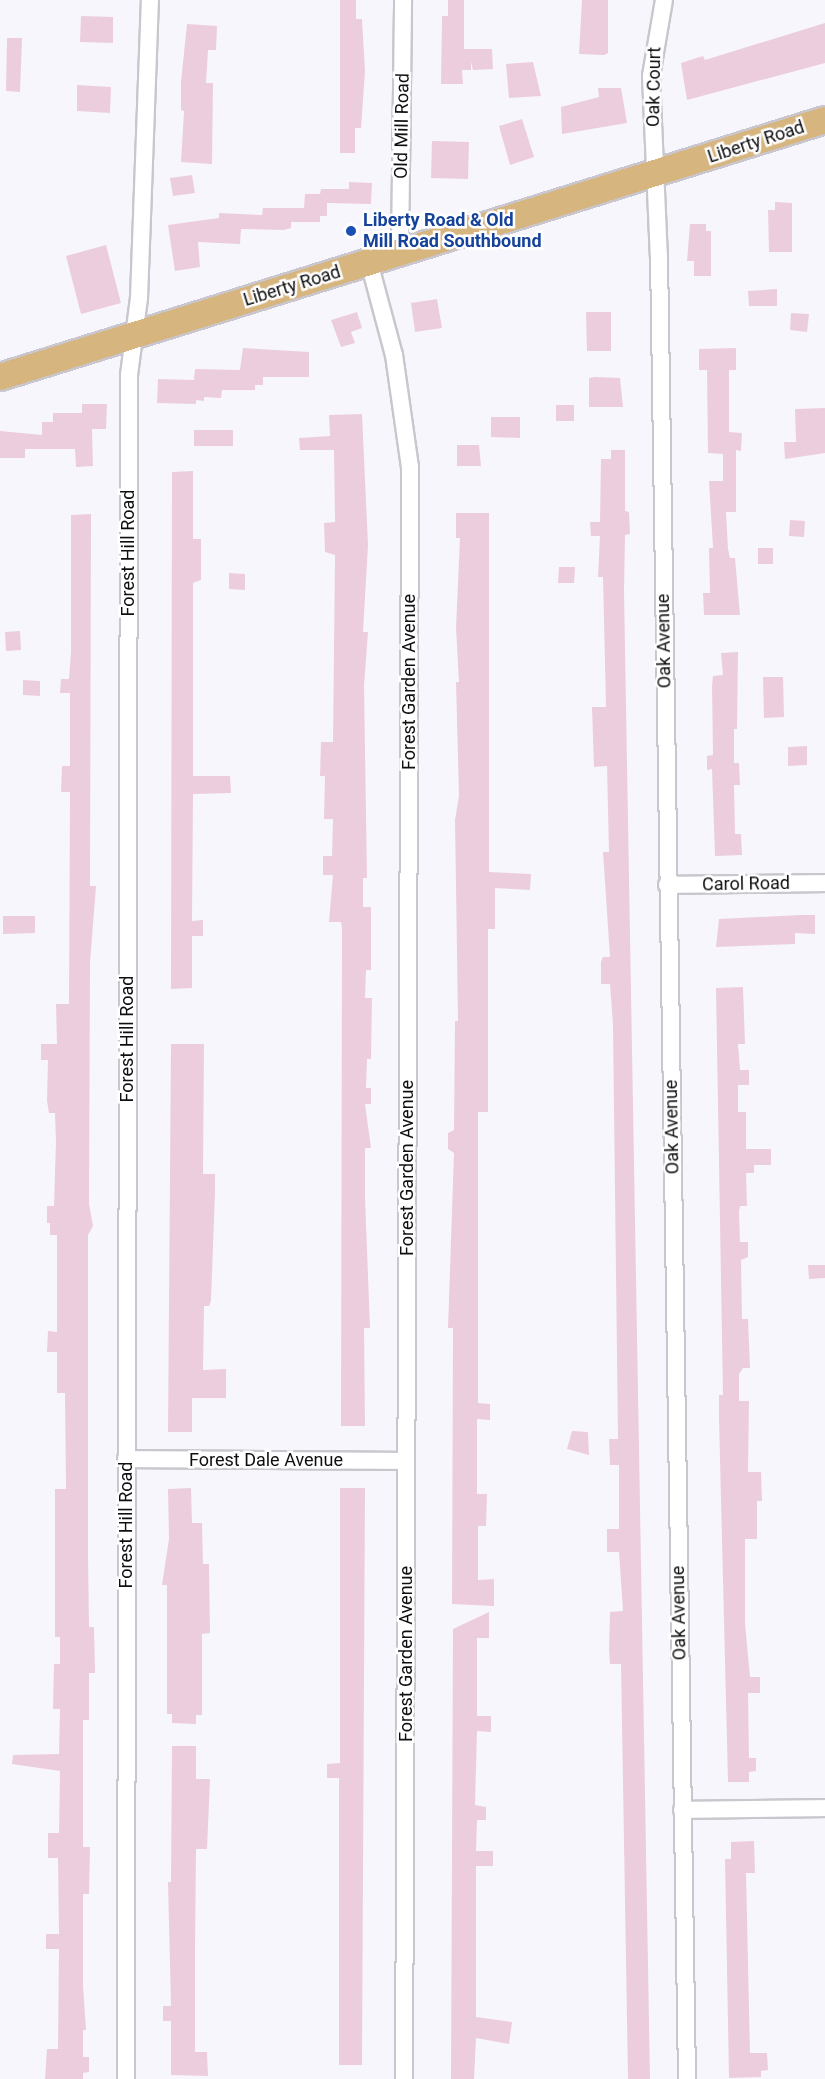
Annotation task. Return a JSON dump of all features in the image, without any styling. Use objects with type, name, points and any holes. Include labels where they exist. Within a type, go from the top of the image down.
[{"type":"main road","name":"Liberty Road","points":[[0,376],[654,175],[825,120]]},
{"type":"street","name":"Forest Hill Road","points":[[126,2079],[129,387],[134,334],[150,0]]},
{"type":"street","name":"Old Mill Road","points":[[400,252],[403,0]]},
{"type":"street","name":"Oak Court","points":[[654,175],[652,52],[664,0]]},
{"type":"street","name":"Oak Avenue","points":[[654,175],[687,2079]]},
{"type":"street","name":"Forest Garden Avenue","points":[[369,262],[394,355],[410,467],[404,2079]]},
{"type":"street","name":"Carol Road","points":[[668,885],[825,883]]},
{"type":"street","name":"Forest Dale Avenue","points":[[126,1459],[406,1461]]},
{"type":"street","points":[[682,1810],[825,1808]]},
{"type":"building","points":[[340,0],[356,0],[356,19],[362,19],[365,71],[361,128],[355,128],[355,153],[340,153]]},
{"type":"building","points":[[448,0],[464,0],[464,49],[492,49],[493,69],[473,70],[471,62],[471,70],[462,70],[463,84],[441,84],[442,16],[448,16]]},
{"type":"building","points":[[582,0],[608,0],[608,53],[604,55],[579,54]]},
{"type":"building","points":[[81,16],[113,17],[113,43],[80,42]]},
{"type":"building","points":[[825,23],[825,63],[687,100],[681,63],[703,56],[705,60]]},
{"type":"building","points":[[187,24],[217,26],[216,50],[208,50],[206,83],[213,83],[212,164],[181,162],[184,111],[181,110],[181,82]]},
{"type":"building","points":[[7,38],[22,38],[20,92],[6,91]]},
{"type":"building","points":[[533,62],[541,96],[509,98],[506,64]]},
{"type":"building","points":[[77,85],[111,87],[110,113],[77,111]]},
{"type":"building","points":[[598,88],[621,88],[627,123],[562,134],[561,107],[599,97]]},
{"type":"building","points":[[522,119],[534,157],[510,165],[499,126]]},
{"type":"building","points":[[432,141],[469,142],[468,179],[431,178]]},
{"type":"building","points":[[192,175],[195,193],[173,196],[170,178]]},
{"type":"building","points":[[349,182],[372,183],[371,204],[327,203],[327,216],[320,216],[320,222],[291,222],[291,228],[284,230],[241,229],[240,244],[198,242],[200,267],[175,271],[168,225],[219,218],[219,213],[262,215],[263,208],[304,208],[305,194],[320,194],[321,189],[349,189]]},
{"type":"building","points":[[775,202],[792,203],[792,252],[769,252],[768,210],[775,210]]},
{"type":"building","points":[[690,224],[706,224],[706,231],[711,231],[711,276],[694,276],[694,261],[687,261]]},
{"type":"building","points":[[106,245],[121,303],[81,314],[66,256]]},
{"type":"building","points":[[777,289],[777,306],[749,306],[748,291]]},
{"type":"building","points":[[437,299],[442,328],[415,332],[411,303]]},
{"type":"building","points":[[357,312],[362,328],[351,332],[355,343],[341,347],[331,320]]},
{"type":"building","points":[[586,312],[611,312],[611,351],[587,351]]},
{"type":"building","points":[[791,313],[809,314],[807,332],[790,330]]},
{"type":"building","points":[[243,348],[309,352],[309,377],[263,377],[263,385],[255,385],[255,390],[222,390],[221,398],[204,397],[204,401],[196,400],[196,404],[157,403],[158,379],[194,380],[195,369],[240,370]]},
{"type":"building","points":[[736,348],[736,370],[729,370],[729,432],[742,433],[741,451],[736,450],[736,512],[726,512],[728,549],[730,558],[735,558],[740,615],[704,615],[703,593],[710,593],[709,548],[713,548],[709,481],[723,481],[723,454],[708,453],[707,370],[699,370],[699,349]]},
{"type":"building","points":[[589,378],[620,378],[623,407],[589,407]]},
{"type":"building","points":[[82,404],[107,404],[106,429],[92,429],[93,466],[76,467],[75,449],[25,449],[25,458],[0,458],[0,431],[42,435],[42,422],[53,422],[53,413],[82,413]]},
{"type":"building","points":[[556,405],[574,405],[574,421],[556,421]]},
{"type":"building","points":[[825,408],[825,453],[785,459],[784,442],[796,442],[795,409]]},
{"type":"building","points":[[362,414],[368,545],[363,632],[368,632],[364,686],[367,878],[363,878],[363,907],[371,907],[371,970],[366,970],[365,998],[372,998],[371,1059],[367,1059],[366,1088],[371,1088],[371,1104],[365,1104],[371,1148],[365,1148],[370,1328],[364,1328],[365,1426],[341,1426],[342,929],[341,922],[329,922],[333,875],[323,875],[323,856],[332,856],[333,819],[324,819],[325,776],[320,776],[321,742],[333,742],[335,555],[325,552],[324,523],[335,522],[334,450],[300,450],[299,438],[330,436],[329,415]]},
{"type":"building","points":[[491,417],[520,417],[520,438],[491,437]]},
{"type":"building","points":[[194,430],[233,430],[233,446],[194,446]]},
{"type":"building","points":[[457,445],[479,445],[481,466],[457,466]]},
{"type":"building","points":[[611,450],[625,450],[625,511],[629,512],[630,534],[625,535],[624,591],[650,2079],[628,2079],[621,1664],[610,1664],[609,1651],[610,1612],[623,1611],[619,1552],[607,1552],[607,1529],[619,1529],[619,1465],[610,1465],[609,1439],[618,1439],[613,1025],[610,984],[601,984],[601,962],[603,957],[610,957],[603,852],[609,852],[607,766],[594,767],[592,707],[606,707],[603,577],[598,577],[600,536],[591,536],[590,522],[600,522],[601,459],[611,459]]},
{"type":"building","points":[[193,471],[193,539],[201,539],[201,580],[193,583],[193,776],[230,776],[231,793],[193,794],[192,921],[203,920],[203,936],[192,936],[192,988],[171,989],[172,472]]},
{"type":"building","points":[[456,513],[489,513],[489,872],[531,874],[530,890],[495,888],[495,929],[488,929],[488,1112],[478,1112],[478,1403],[490,1404],[490,1420],[477,1419],[477,1494],[487,1494],[486,1526],[478,1526],[478,1580],[494,1579],[494,1606],[452,1604],[453,1328],[448,1328],[454,1153],[448,1149],[448,1133],[454,1130],[455,1021],[458,1021],[455,820],[459,796],[456,682],[459,682],[456,628],[460,538],[456,538]]},
{"type":"building","points":[[91,514],[90,886],[96,886],[90,963],[89,1204],[93,1226],[88,1235],[88,1555],[89,1627],[94,1627],[95,1673],[89,1673],[89,1720],[83,1720],[83,1847],[90,1847],[89,1894],[83,1894],[83,1985],[86,2030],[83,2030],[83,2057],[89,2057],[89,2072],[83,2073],[83,2079],[45,2079],[47,2049],[58,2049],[59,1949],[46,1949],[46,1934],[59,1934],[58,1858],[48,1858],[48,1833],[59,1833],[60,1771],[12,1764],[13,1755],[59,1754],[60,1709],[53,1709],[54,1664],[60,1664],[60,1637],[55,1637],[55,1489],[66,1489],[65,1393],[57,1393],[57,1352],[47,1352],[48,1331],[57,1332],[57,1235],[50,1235],[50,1223],[47,1223],[47,1206],[54,1206],[56,1142],[55,1113],[49,1113],[47,1101],[48,1060],[41,1060],[41,1044],[57,1044],[56,1004],[69,1004],[70,792],[61,792],[62,766],[70,766],[70,693],[60,693],[61,679],[69,679],[71,652],[71,515]]},
{"type":"building","points":[[790,520],[805,521],[804,537],[789,536]]},
{"type":"building","points":[[758,548],[773,548],[773,564],[758,564]]},
{"type":"building","points":[[559,567],[575,567],[574,583],[558,583]]},
{"type":"building","points":[[229,573],[245,574],[245,590],[229,589]]},
{"type":"building","points":[[20,631],[21,650],[6,651],[5,632]]},
{"type":"building","points":[[738,652],[734,763],[739,763],[740,785],[734,785],[735,834],[741,834],[742,855],[715,856],[712,769],[707,770],[707,756],[713,755],[713,676],[723,675],[721,653]]},
{"type":"building","points":[[763,677],[783,677],[784,717],[764,718]]},
{"type":"building","points":[[23,680],[40,681],[40,696],[23,695]]},
{"type":"building","points":[[807,746],[807,765],[788,766],[788,747]]},
{"type":"building","points":[[815,915],[815,934],[795,933],[795,944],[716,947],[719,919]]},
{"type":"building","points":[[3,916],[35,916],[35,933],[3,934]]},
{"type":"building","points":[[743,987],[745,1044],[738,1044],[740,1070],[749,1070],[749,1085],[738,1085],[738,1112],[746,1112],[746,1149],[771,1149],[771,1165],[754,1165],[754,1173],[746,1173],[747,1206],[740,1206],[739,1212],[740,1242],[748,1242],[748,1257],[741,1260],[742,1319],[748,1319],[750,1368],[743,1368],[739,1374],[739,1401],[749,1401],[748,1472],[761,1472],[762,1501],[757,1501],[757,1539],[745,1539],[745,1623],[750,1677],[760,1677],[760,1693],[748,1693],[749,1758],[756,1758],[756,1771],[749,1772],[749,1782],[728,1782],[719,1418],[719,1395],[723,1395],[716,988]]},
{"type":"building","points":[[171,1044],[204,1044],[203,1174],[215,1174],[215,1193],[211,1301],[209,1306],[204,1306],[203,1370],[226,1369],[226,1398],[192,1398],[192,1432],[168,1432]]},
{"type":"building","points":[[808,1265],[825,1265],[825,1278],[809,1279]]},
{"type":"building","points":[[572,1431],[588,1432],[589,1455],[567,1449]]},
{"type":"building","points":[[191,1488],[192,1523],[202,1523],[203,1564],[209,1564],[210,1633],[202,1634],[202,1715],[196,1715],[196,1724],[172,1723],[172,1714],[167,1714],[167,1585],[162,1585],[169,1539],[168,1489]]},
{"type":"building","points":[[340,1488],[365,1488],[362,2065],[339,2065],[339,1778],[327,1778],[327,1764],[340,1763]]},
{"type":"building","points":[[489,1612],[489,1638],[477,1638],[477,1716],[491,1716],[491,1732],[477,1731],[475,1805],[486,1807],[486,1820],[477,1820],[476,1851],[493,1851],[493,1866],[476,1866],[476,2017],[512,2022],[509,2044],[476,2038],[474,2079],[451,2079],[453,1629]]},
{"type":"building","points":[[172,1746],[196,1746],[196,1779],[210,1779],[207,1849],[196,1849],[195,1950],[195,2052],[207,2052],[208,2076],[171,2075],[171,2021],[163,2021],[163,2006],[171,2006],[168,1882],[171,1882]]},
{"type":"building","points":[[754,1841],[755,1873],[746,1873],[750,2053],[767,2053],[768,2070],[761,2071],[761,2077],[729,2078],[725,1859],[731,1859],[731,1842]]},
{"type":"place","name":"Liberty Road & Old Mill Road Southbound","points":[[351,231]]}]
